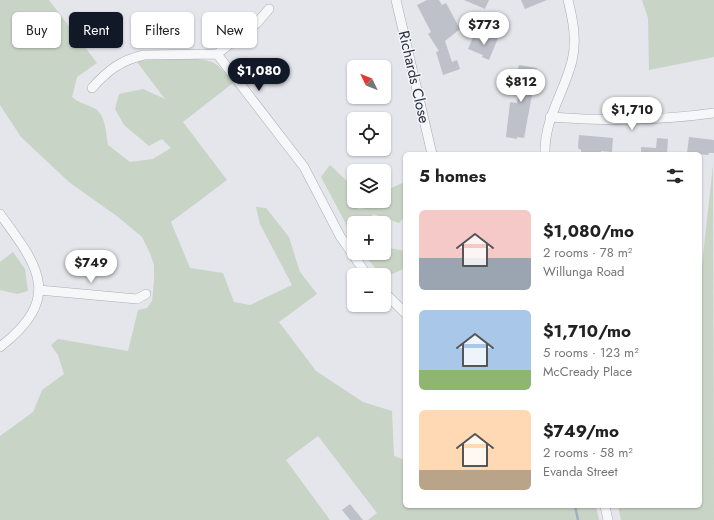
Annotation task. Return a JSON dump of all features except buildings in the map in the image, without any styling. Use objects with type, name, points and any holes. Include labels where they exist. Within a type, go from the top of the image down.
[{"type":"street","name":"Richards Close","points":[[396,0],[432,152]]},
{"type":"street","points":[[546,152],[545,142],[550,117],[572,60],[574,40],[573,18],[568,0]]},
{"type":"street","points":[[92,88],[105,74],[120,63],[132,58],[144,55],[217,54],[257,23],[270,9]]},
{"type":"street","points":[[217,54],[304,167],[340,236],[362,268]]},
{"type":"street","points":[[550,117],[628,121],[671,119],[714,113]]},
{"type":"street","points":[[0,214],[25,247],[36,268],[39,290],[36,306],[26,324],[0,347]]},
{"type":"street","points":[[39,290],[137,299],[146,294]]},
{"type":"street","points":[[391,299],[403,311]]},
{"type":"street","points":[[605,508],[608,520]]},
{"type":"green space","points":[[0,0],[49,0],[58,12],[12,12],[12,48],[61,48],[61,16],[69,26],[69,48],[86,48],[97,63],[77,77],[72,97],[98,111],[105,125],[108,145],[130,162],[153,159],[171,148],[162,139],[149,146],[124,125],[115,109],[119,94],[143,89],[165,99],[137,62],[146,60],[199,59],[214,63],[220,67],[233,83],[183,122],[227,180],[171,222],[190,268],[223,273],[234,302],[250,305],[292,285],[260,224],[256,207],[266,208],[289,237],[300,272],[317,294],[279,322],[316,371],[363,402],[392,411],[394,456],[403,459],[403,508],[596,508],[599,520],[368,520],[377,513],[318,436],[286,460],[330,520],[0,520],[0,436],[33,412],[42,390],[64,374],[58,355],[51,345],[58,339],[128,351],[138,310],[147,308],[152,301],[154,281],[154,265],[142,237],[118,217],[69,182],[21,137],[0,105]]},
{"type":"green space","points":[[642,0],[714,0],[714,57],[649,70],[648,18]]},
{"type":"green space","points":[[330,165],[347,181],[347,208],[391,208],[391,189],[403,183],[403,218],[399,223],[391,220],[391,216],[379,216],[373,214],[372,216],[347,216],[347,226],[321,177]]},
{"type":"green space","points":[[713,165],[714,520],[621,520],[618,508],[702,508],[702,265]]},
{"type":"green space","points":[[391,248],[403,251],[403,269],[391,275],[391,268],[375,268],[369,260],[391,260]]},
{"type":"green space","points":[[13,252],[25,269],[28,291],[17,294],[0,290],[0,262]]},
{"type":"waterway","points":[[575,508],[578,520]]}]
